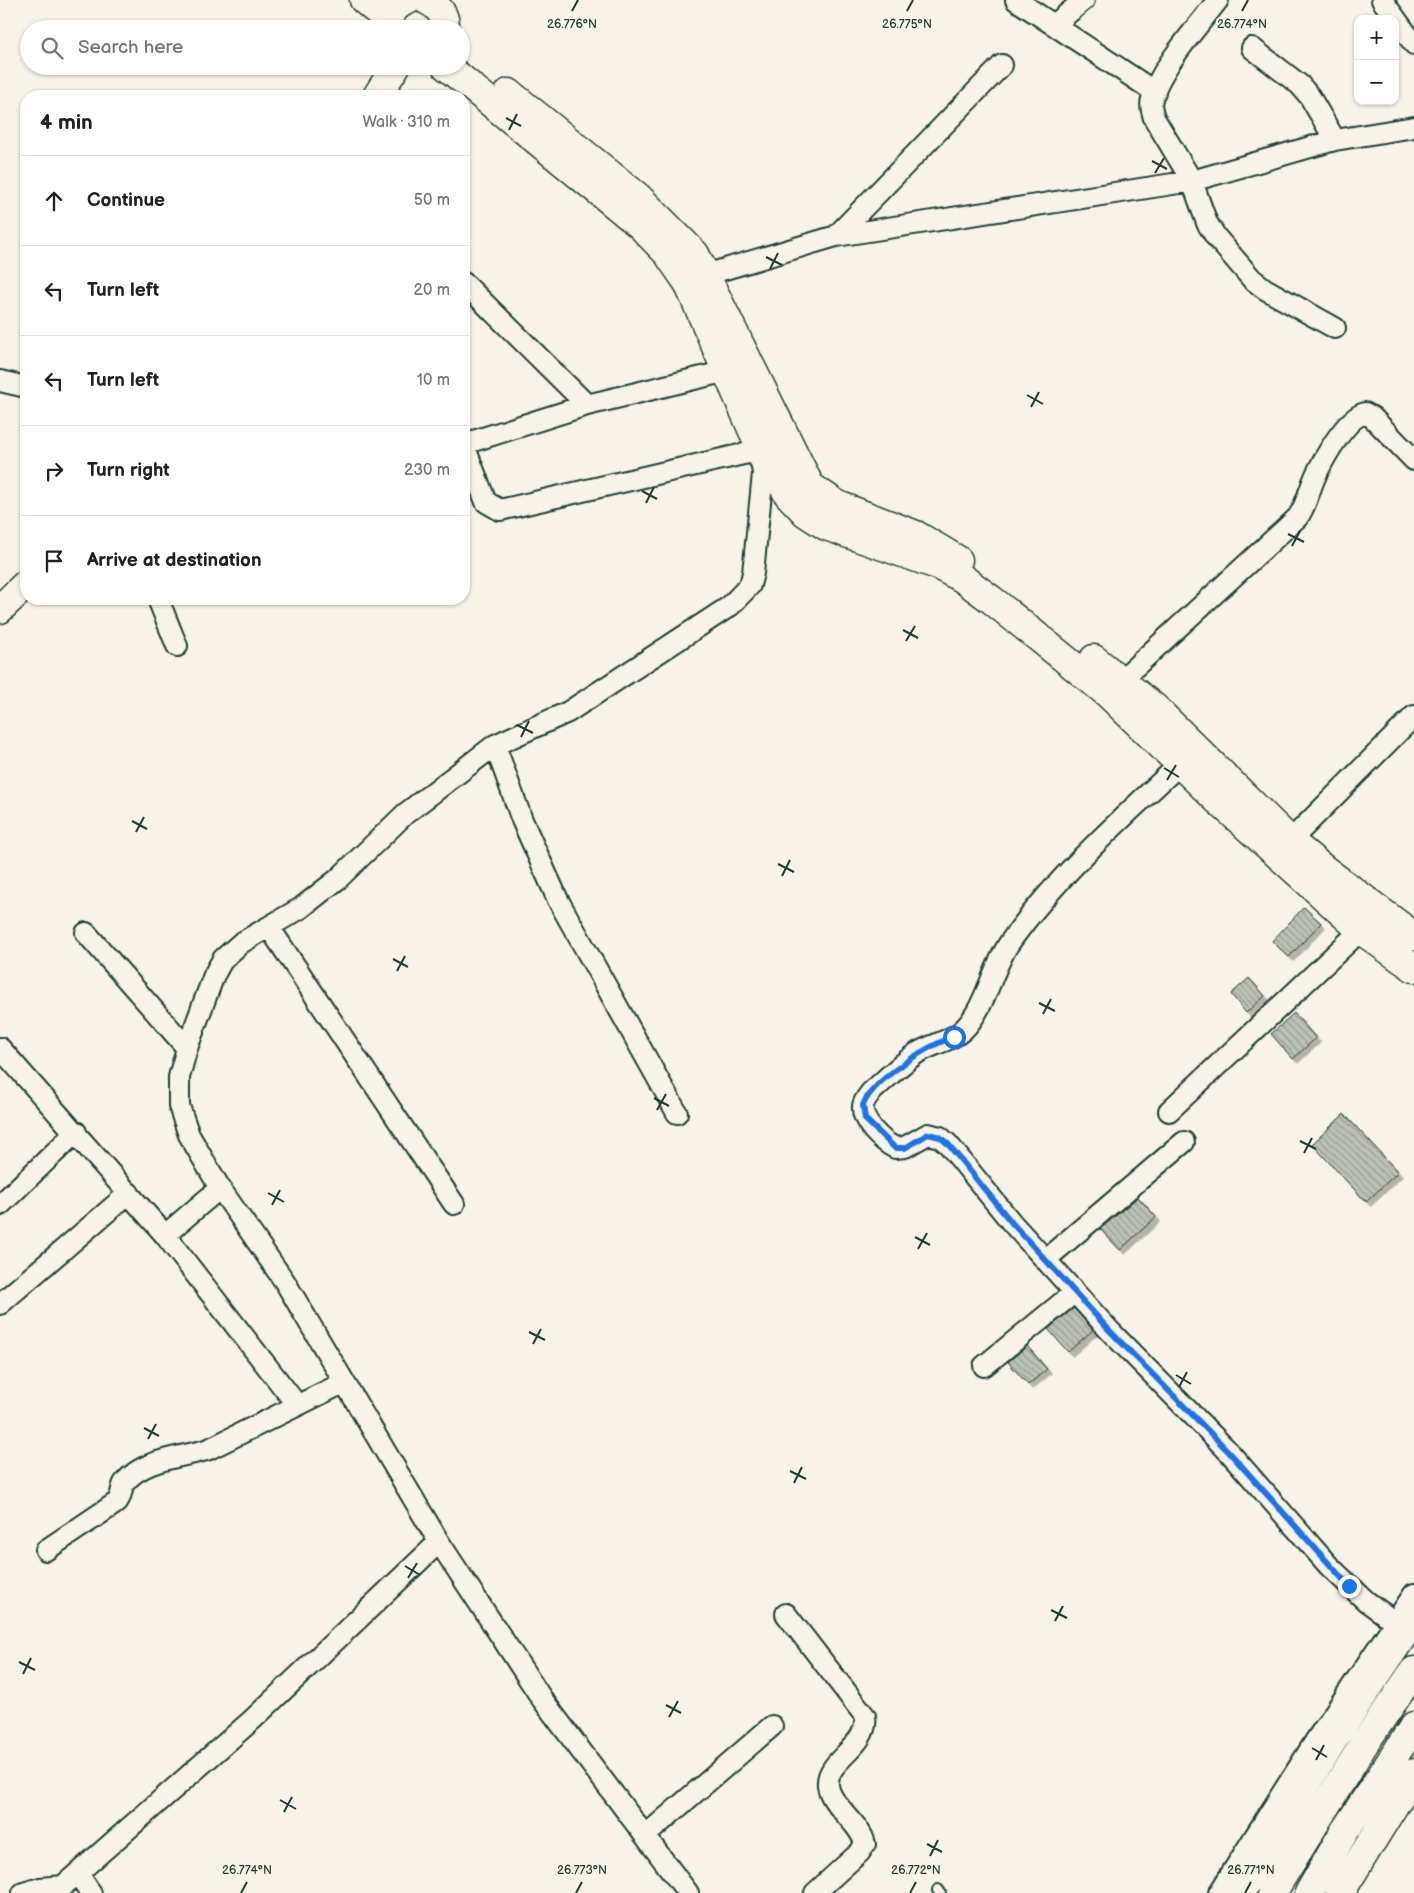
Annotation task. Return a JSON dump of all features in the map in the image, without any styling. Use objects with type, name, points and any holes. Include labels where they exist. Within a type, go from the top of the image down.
[{"type":"main road","points":[[364,0],[442,13],[443,20]]},
{"type":"main road","points":[[470,61],[638,197],[695,254],[810,486],[838,506],[916,535],[1002,586],[1155,708],[1290,841],[1325,870],[1414,936]]},
{"type":"main road","points":[[380,90],[390,75]]},
{"type":"main road","points":[[457,75],[641,226],[668,254],[688,284],[767,460],[788,494],[806,513],[826,526],[937,565],[962,578],[992,600],[1107,694],[1180,764],[1361,930],[1414,968]]},
{"type":"main road","points":[[0,609],[20,590]]},
{"type":"main road","points":[[1240,1893],[1405,1621]]},
{"type":"main road","points":[[1272,1893],[1362,1747],[1414,1671]]},
{"type":"main road","points":[[1309,1893],[1344,1832],[1414,1726]]},
{"type":"main road","points":[[1340,1893],[1414,1773]]},
{"type":"street","points":[[1016,0],[1155,92]]},
{"type":"street","points":[[1054,25],[1084,0]]},
{"type":"street","points":[[1218,0],[1167,68],[1155,92],[1151,107],[1154,118],[1192,180],[1207,224],[1252,279],[1276,297],[1335,328]]},
{"type":"street","points":[[1382,0],[1414,44]]},
{"type":"street","points":[[1252,48],[1300,85],[1310,97],[1335,140]]},
{"type":"street","points":[[836,236],[1002,65]]},
{"type":"street","points":[[705,275],[836,236],[1192,180],[1335,140],[1414,127]]},
{"type":"street","points":[[470,289],[587,405]]},
{"type":"street","points":[[470,442],[587,405],[727,371]]},
{"type":"street","points":[[0,382],[20,386]]},
{"type":"street","points":[[1121,680],[1298,517],[1307,504],[1315,476],[1328,453],[1354,418],[1365,413],[1372,417],[1414,460]]},
{"type":"street","points":[[470,460],[486,502],[500,510],[748,453],[755,454],[761,462],[763,473],[753,573],[750,585],[742,596],[568,712],[495,745],[405,814],[338,879],[301,908],[241,943],[223,959],[214,975],[187,1048],[179,1077],[179,1106],[182,1121],[220,1188],[284,1282],[439,1542],[542,1699],[688,1893]]},
{"type":"street","points":[[160,605],[177,646]]},
{"type":"street","points":[[1290,841],[1414,716]]},
{"type":"street","points":[[495,745],[522,820],[558,900],[677,1113]]},
{"type":"street","points":[[1180,764],[1096,842],[1064,876],[1011,941],[998,962],[974,1016],[964,1029],[954,1037],[939,1041],[916,1054],[871,1092],[863,1105],[865,1119],[895,1148],[905,1148],[928,1134],[940,1137],[948,1144],[1012,1223],[1075,1292],[1229,1452],[1329,1566],[1366,1601],[1405,1621]]},
{"type":"street","points":[[268,927],[454,1204]]},
{"type":"street","points":[[1169,1111],[1361,930]]},
{"type":"street","points":[[86,933],[187,1048]]},
{"type":"street","points":[[0,1048],[165,1235],[297,1405]]},
{"type":"street","points":[[0,1204],[76,1132]]},
{"type":"street","points":[[1046,1260],[1184,1142]]},
{"type":"street","points":[[165,1235],[220,1188]]},
{"type":"street","points":[[0,1304],[128,1193]]},
{"type":"street","points":[[984,1366],[1075,1292]]},
{"type":"street","points":[[46,1550],[116,1503],[120,1499],[124,1484],[138,1472],[166,1458],[191,1455],[209,1449],[343,1383]]},
{"type":"street","points":[[66,1884],[252,1720],[439,1542]]},
{"type":"street","points":[[1219,1893],[1316,1740],[1405,1621],[1414,1594]]},
{"type":"street","points":[[786,1614],[865,1716],[866,1725],[864,1734],[831,1774],[828,1784],[831,1794],[862,1834],[865,1844],[860,1852],[815,1893]]},
{"type":"street","points":[[646,1835],[772,1726]]},
{"type":"street","points":[[23,1893],[66,1884],[91,1893]]},
{"type":"building","points":[[1304,907],[1321,923],[1289,957],[1272,941]]},
{"type":"building","points":[[1249,978],[1265,996],[1246,1013],[1231,994]]},
{"type":"building","points":[[1294,1013],[1316,1038],[1293,1059],[1271,1034]]},
{"type":"building","points":[[1344,1114],[1398,1172],[1366,1202],[1312,1144]]},
{"type":"building","points":[[1138,1197],[1156,1217],[1120,1250],[1100,1229]]},
{"type":"building","points":[[1074,1308],[1093,1330],[1068,1352],[1048,1329]]},
{"type":"building","points":[[1027,1346],[1047,1369],[1028,1385],[1008,1362]]},
{"type":"route","points":[[954,1037],[939,1041],[916,1054],[871,1092],[863,1105],[865,1119],[872,1128],[895,1148],[905,1148],[928,1134],[940,1137],[948,1144],[1012,1223],[1110,1331],[1229,1452],[1329,1566],[1349,1586]]}]
